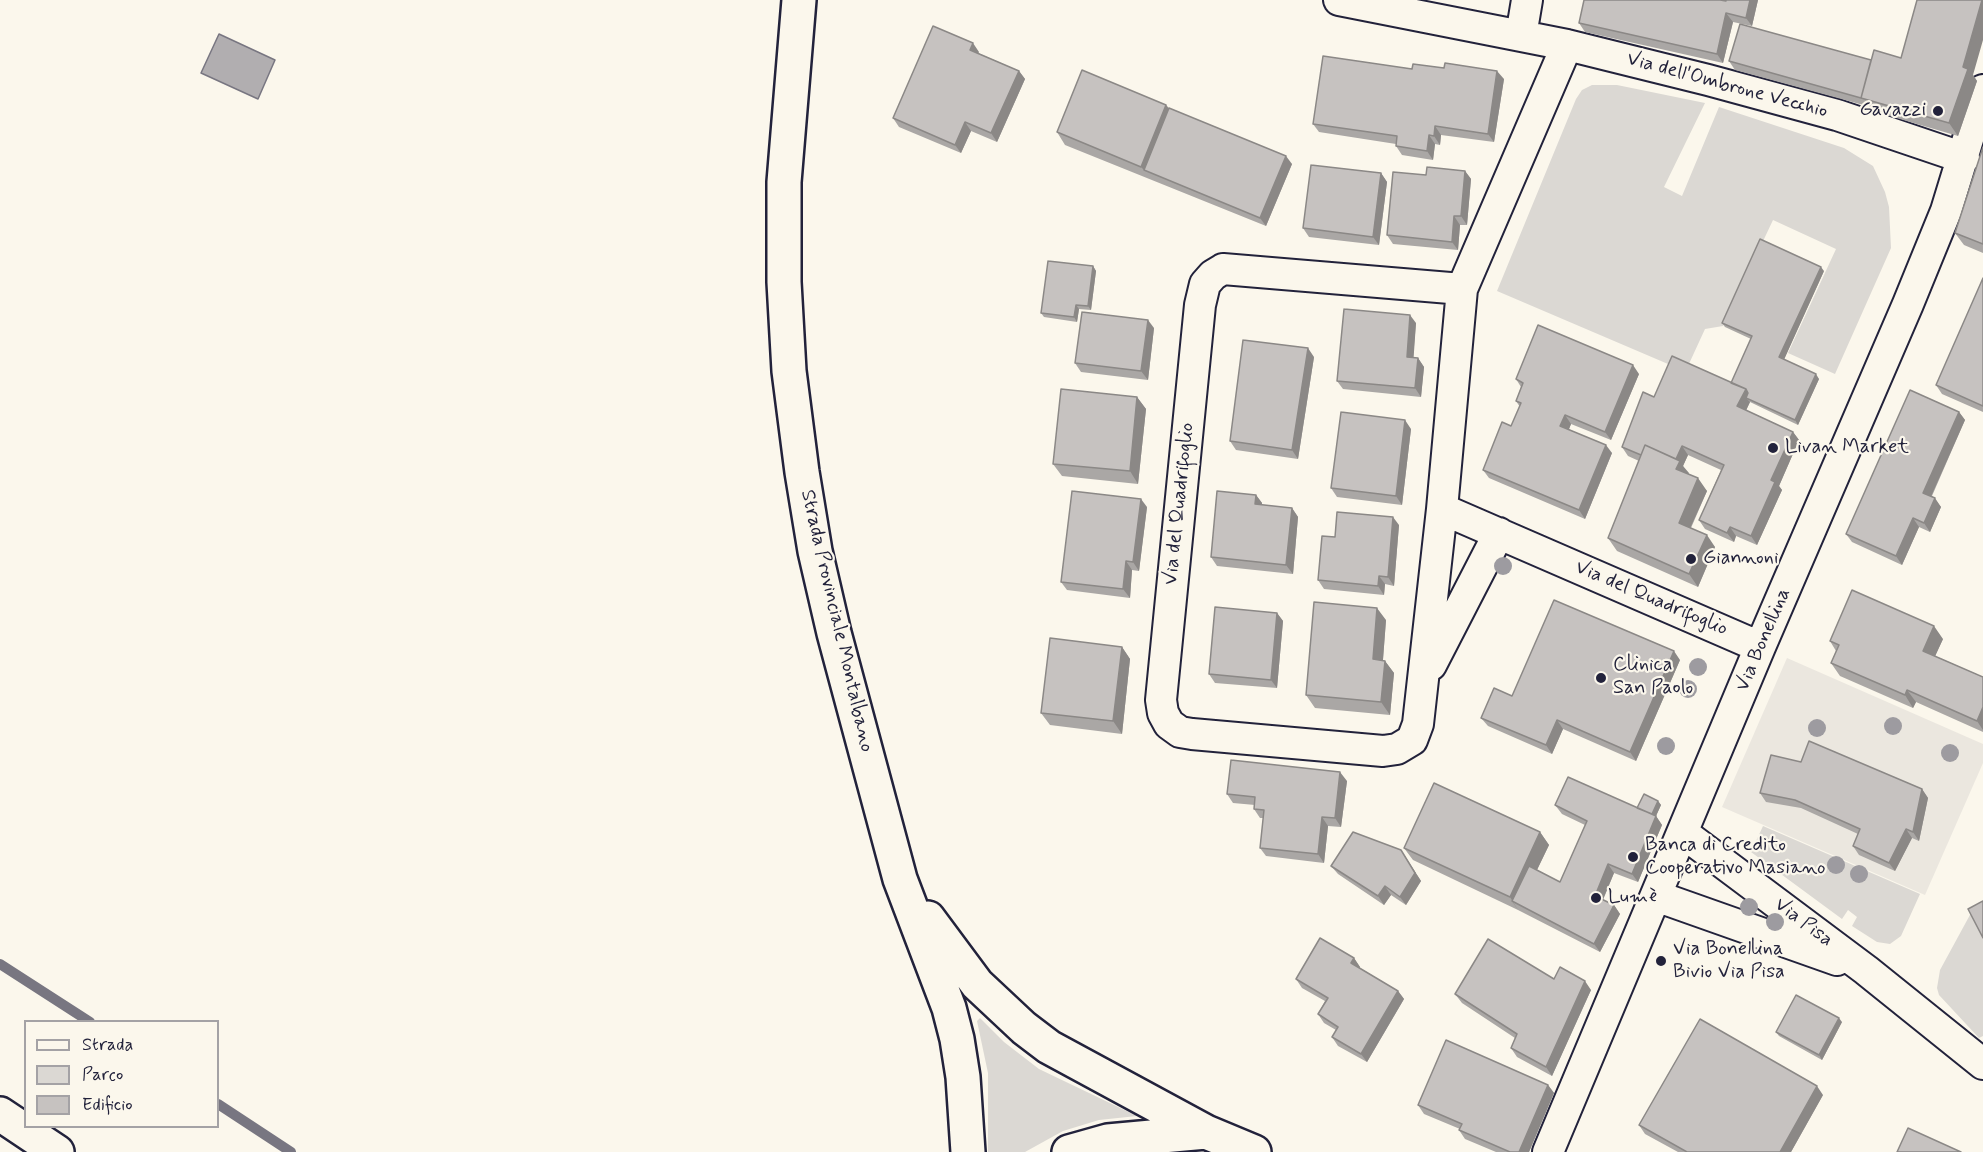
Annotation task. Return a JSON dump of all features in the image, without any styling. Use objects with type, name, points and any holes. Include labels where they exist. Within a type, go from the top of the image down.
[{"type":"main road","name":"Strada Provinciale Montalbano","points":[[799,0],[784,182],[784,282],[789,371],[815,551],[834,633],[900,879],[949,1008],[957,1039],[963,1077],[968,1152]]},
{"type":"main road","name":"Strada Provinciale Montalbano","points":[[900,879],[957,961],[1024,1029],[1076,1064],[1206,1132],[1254,1152]]},
{"type":"main road","points":[[0,1113],[57,1152]]},
{"type":"main road","points":[[1069,1152],[1108,1141],[1206,1132]]},
{"type":"street","name":"Via dell'Ombrone Vecchio","points":[[1339,0],[1567,45],[1837,115],[1964,158]]},
{"type":"street","points":[[1521,36],[1527,0]]},
{"type":"street","points":[[1462,289],[1567,45]]},
{"type":"street","name":"Via Bonellina","points":[[1548,1152],[1760,647],[1894,339],[1946,211],[1983,90]]},
{"type":"street","name":"Via del Quadrifoglio","points":[[1230,268],[1462,289],[1442,509],[1418,724],[1412,740],[1404,747],[1390,751],[1180,732],[1169,724],[1163,713],[1161,700],[1200,305],[1204,285],[1217,272],[1230,268]]},
{"type":"street","name":"Via del Quadrifoglio","points":[[1442,509],[1760,647]]},
{"type":"street","points":[[1422,681],[1499,533]]},
{"type":"street","name":"Via Pisa","points":[[1683,833],[1866,970],[1983,1064]]},
{"type":"street","name":"Via Pisa","points":[[1656,896],[1866,970]]},
{"type":"shaded area","points":[[219,34],[275,60],[258,99],[201,73]]},
{"type":"shaded area","points":[[1787,658],[1983,744],[1983,763],[1925,895],[1722,807]]},
{"type":"green space","points":[[1592,85],[1617,85],[1705,103],[1664,187],[1682,196],[1719,107],[1844,148],[1873,166],[1889,207],[1891,248],[1835,374],[1788,353],[1836,249],[1773,220],[1723,326],[1705,329],[1688,366],[1675,367],[1497,291],[1576,99],[1582,90]]},
{"type":"green space","points":[[1763,826],[1920,894],[1901,936],[1890,944],[1877,942],[1852,926],[1857,917],[1848,910],[1842,919],[1751,852]]},
{"type":"green space","points":[[1971,913],[1983,936],[1983,1036],[1979,1038],[1939,995],[1937,988],[1940,970]]},
{"type":"green space","points":[[980,1018],[1004,1042],[1039,1069],[1137,1116],[1099,1120],[1063,1131],[1025,1152],[988,1152],[988,1073],[977,1021]]},
{"type":"building","points":[[1584,0],[1750,0],[1746,18],[1726,13],[1717,54],[1579,23]]},
{"type":"building","points":[[1917,0],[1982,0],[1963,67],[1968,69],[1949,123],[1861,98],[1874,50],[1901,58]]},
{"type":"building","points":[[1740,24],[1871,60],[1861,98],[1729,61]]},
{"type":"building","points":[[933,26],[973,43],[970,50],[1019,71],[991,133],[965,122],[955,145],[893,118]]},
{"type":"building","points":[[1323,56],[1412,69],[1413,64],[1444,68],[1445,63],[1497,71],[1488,134],[1435,126],[1434,136],[1429,135],[1427,151],[1396,146],[1397,136],[1313,124]]},
{"type":"building","points":[[1082,70],[1166,105],[1141,167],[1057,132]]},
{"type":"building","points":[[1169,108],[1286,156],[1260,218],[1144,170]]},
{"type":"building","points":[[1983,147],[1983,244],[1955,233]]},
{"type":"building","points":[[1311,165],[1381,173],[1373,237],[1303,228]]},
{"type":"building","points":[[1427,167],[1465,171],[1461,216],[1454,216],[1452,242],[1387,235],[1393,172],[1426,175]]},
{"type":"building","points":[[1760,239],[1821,267],[1779,357],[1816,374],[1795,420],[1746,398],[1748,393],[1746,389],[1731,383],[1752,336],[1722,323]]},
{"type":"building","points":[[1048,261],[1093,266],[1088,306],[1076,305],[1074,317],[1041,313]]},
{"type":"building","points":[[1983,278],[1983,406],[1936,385]]},
{"type":"building","points":[[1344,309],[1410,315],[1407,357],[1418,358],[1415,388],[1337,381]]},
{"type":"building","points":[[1082,312],[1148,320],[1141,371],[1075,363]]},
{"type":"building","points":[[1538,325],[1633,365],[1605,432],[1565,415],[1560,426],[1606,445],[1579,510],[1483,470],[1502,422],[1511,426],[1521,403],[1516,401],[1523,383],[1516,379]]},
{"type":"building","points":[[1243,340],[1308,348],[1292,450],[1230,441]]},
{"type":"building","points":[[1672,356],[1746,389],[1737,406],[1793,432],[1771,480],[1775,482],[1751,536],[1730,527],[1727,533],[1699,520],[1724,465],[1682,446],[1676,459],[1645,445],[1641,455],[1622,447],[1643,392],[1654,397]]},
{"type":"building","points":[[1061,389],[1137,397],[1130,471],[1053,464]]},
{"type":"building","points":[[1910,390],[1959,412],[1923,493],[1935,498],[1924,523],[1913,518],[1896,556],[1846,534]]},
{"type":"building","points":[[1341,412],[1405,420],[1396,496],[1331,488]]},
{"type":"building","points":[[1645,445],[1680,461],[1676,469],[1698,478],[1679,523],[1707,535],[1689,574],[1608,538]]},
{"type":"building","points":[[1072,491],[1141,499],[1133,562],[1126,561],[1123,589],[1061,582]]},
{"type":"building","points":[[1217,491],[1256,495],[1255,504],[1292,508],[1286,565],[1211,557]]},
{"type":"building","points":[[1337,512],[1393,517],[1388,577],[1379,576],[1378,586],[1318,580],[1322,536],[1335,537]]},
{"type":"building","points":[[1852,590],[1934,626],[1923,651],[1983,677],[1983,707],[1977,721],[1907,690],[1905,695],[1831,663],[1839,645],[1830,641]]},
{"type":"building","name":"Clinica San Paolo","points":[[1554,600],[1674,651],[1630,752],[1557,720],[1546,745],[1481,718],[1494,688],[1512,696]]},
{"type":"building","points":[[1314,602],[1377,608],[1373,659],[1385,661],[1381,702],[1306,695]]},
{"type":"building","points":[[1215,607],[1277,613],[1271,680],[1209,674]]},
{"type":"building","points":[[1050,638],[1122,647],[1113,721],[1041,713]]},
{"type":"building","points":[[1809,741],[1922,789],[1913,832],[1906,829],[1889,863],[1853,846],[1860,829],[1795,800],[1760,793],[1771,755],[1801,762]]},
{"type":"building","points":[[1231,760],[1340,772],[1335,818],[1322,817],[1318,854],[1260,848],[1264,810],[1254,809],[1255,797],[1227,794]]},
{"type":"building","points":[[1568,777],[1656,816],[1632,874],[1608,864],[1595,896],[1614,905],[1594,944],[1512,901],[1529,866],[1560,882],[1587,821],[1555,805]]},
{"type":"building","points":[[1434,783],[1540,832],[1510,897],[1404,848]]},
{"type":"building","points":[[1644,794],[1658,801],[1652,814],[1637,808]]},
{"type":"building","points":[[1353,832],[1401,850],[1415,873],[1400,897],[1385,886],[1378,896],[1331,866]]},
{"type":"building","points":[[1983,901],[1983,938],[1968,909]]},
{"type":"building","points":[[1320,938],[1354,958],[1351,963],[1398,991],[1361,1054],[1332,1037],[1338,1027],[1318,1014],[1328,998],[1296,979]]},
{"type":"building","points":[[1488,939],[1554,979],[1560,967],[1585,981],[1546,1067],[1511,1048],[1517,1034],[1455,994]]},
{"type":"building","points":[[1796,995],[1839,1018],[1819,1055],[1776,1032]]},
{"type":"building","points":[[1700,1019],[1817,1086],[1780,1152],[1687,1152],[1639,1125]]},
{"type":"building","points":[[1446,1040],[1548,1085],[1519,1152],[1510,1152],[1459,1130],[1462,1124],[1418,1105]]},
{"type":"building","points":[[1908,1128],[1961,1152],[1897,1152]]},
{"type":"waterway","points":[[0,964],[87,1020]]},
{"type":"waterway","points":[[219,1105],[291,1152]]},
{"type":"place","name":"Gavazzi","points":[[1938,111]]},
{"type":"place","name":"Livan Market","points":[[1773,448]]},
{"type":"place","name":"Giannoni","points":[[1691,559]]},
{"type":"place","name":"Clinica San Paolo","points":[[1601,678]]},
{"type":"place","name":"Banca di Credito Cooperativo Masiano","points":[[1633,857]]},
{"type":"place","name":"Lumè","points":[[1596,898]]},
{"type":"place","name":"Via Bonellina Bivio Via Pisa","points":[[1661,961]]}]
